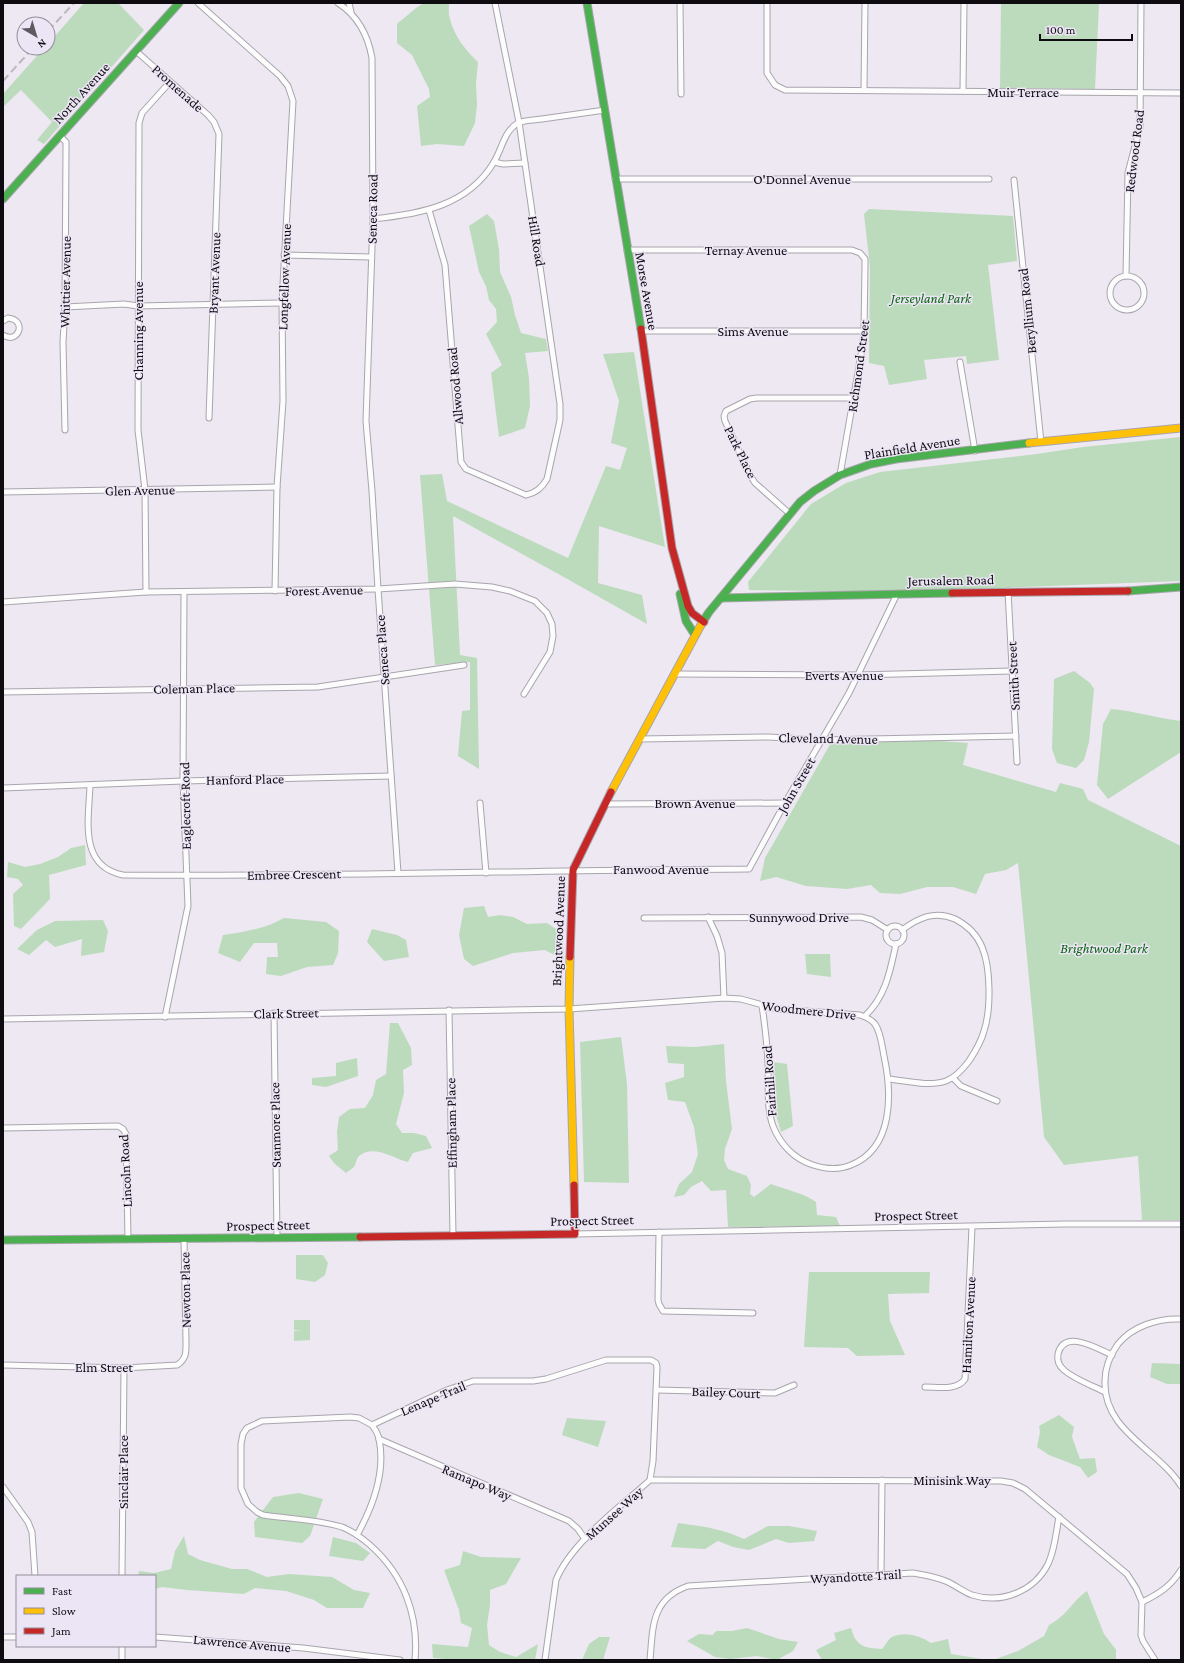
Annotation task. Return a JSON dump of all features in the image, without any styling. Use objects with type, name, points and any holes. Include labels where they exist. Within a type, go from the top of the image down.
[{"type":"street","name":"North Avenue","points":[[3,199],[179,3]]},
{"type":"street","name":"Longfellow Avenue","points":[[198,3],[280,76],[288,86],[292,95],[293,110],[282,303],[283,401],[277,487],[275,591]]},
{"type":"street","name":"Seneca Road","points":[[338,3],[351,12],[366,36],[372,58],[373,219],[366,427]]},
{"type":"street","points":[[349,3],[351,12]]},
{"type":"street","name":"Hill Road","points":[[495,3],[519,122],[560,404],[560,420],[547,479]]},
{"type":"street","name":"Morse Avenue","points":[[587,3],[641,332],[672,548],[681,584],[692,613],[704,622]]},
{"type":"street","points":[[680,3],[681,94]]},
{"type":"street","name":"Muir Terrace","points":[[767,3],[767,73],[775,85],[786,90],[1181,93]]},
{"type":"street","points":[[864,90],[865,3]]},
{"type":"street","points":[[963,91],[964,3]]},
{"type":"street","name":"Redwood Road","points":[[1126,276],[1128,173],[1140,127],[1141,3]]},
{"type":"street","name":"Promenade","points":[[136,51],[208,115],[218,128]]},
{"type":"street","name":"Channing Avenue","points":[[146,592],[145,490],[138,430],[140,118],[146,108],[170,82]]},
{"type":"street","points":[[373,219],[411,215],[429,210],[465,193],[476,186],[494,162],[507,133],[519,122],[605,110]]},
{"type":"street","name":"Bryant Avenue","points":[[210,418],[218,128]]},
{"type":"street","name":"Whittier Avenue","points":[[60,136],[66,142],[65,307],[63,342],[65,430]]},
{"type":"street","points":[[494,162],[503,164],[525,163]]},
{"type":"street","name":"O'Donnel Avenue","points":[[615,179],[989,179]]},
{"type":"street","name":"Beryllium Road","points":[[1014,180],[1041,442]]},
{"type":"street","name":"Allwood Road","points":[[429,210],[445,265],[461,462],[466,469],[526,495],[534,493],[542,487],[547,479]]},
{"type":"street","name":"Ternay Avenue","points":[[627,250],[852,250],[863,256]]},
{"type":"street","points":[[284,255],[371,257]]},
{"type":"street","name":"Richmond Street","points":[[840,475],[864,331],[866,266],[863,256]]},
{"type":"street","points":[[1126,276],[1135,278],[1139,281],[1144,291],[1143,300],[1140,304],[1132,310],[1127,311],[1117,308],[1109,296],[1110,287],[1113,282],[1120,277],[1126,276]]},
{"type":"street","points":[[65,307],[124,304],[138,306],[282,303]]},
{"type":"street","points":[[3,321],[8,318],[15,320],[19,325],[19,329],[18,333],[12,338],[8,338],[3,335]]},
{"type":"street","name":"Sims Avenue","points":[[641,332],[864,331]]},
{"type":"street","points":[[960,362],[975,451]]},
{"type":"street","name":"Park Place","points":[[790,514],[756,483],[750,475],[725,421],[724,416],[726,411],[750,399],[757,398],[854,398]]},
{"type":"street","name":"Seneca Place","points":[[366,427],[372,491],[398,873]]},
{"type":"street","name":"Plainfield Avenue","points":[[695,635],[721,598],[800,502],[814,491],[840,475],[884,461],[1041,442],[1181,428]]},
{"type":"street","name":"Glen Avenue","points":[[3,492],[277,487]]},
{"type":"street","name":"Forest Avenue","points":[[3,602],[146,592],[378,589],[455,584],[473,585],[510,591],[535,601],[542,606],[549,616],[553,628],[550,652],[524,694]]},
{"type":"street","name":"Morse Avenue","points":[[681,584],[680,592],[686,623],[695,635]]},
{"type":"street","name":"Jerusalem Road","points":[[721,598],[1008,591],[1126,591],[1181,588]]},
{"type":"street","name":"Smith Street","points":[[1008,591],[1017,762]]},
{"type":"street","name":"Eaglecroft Road","points":[[165,1017],[188,906],[183,781],[184,592]]},
{"type":"street","name":"John Street","points":[[749,869],[784,803],[859,675],[897,594]]},
{"type":"street","name":"Brightwood Avenue","points":[[575,1234],[569,1009],[573,870],[605,804],[695,635]]},
{"type":"street","name":"Coleman Place","points":[[3,692],[318,687],[464,666]]},
{"type":"street","name":"Everts Avenue","points":[[675,674],[859,675],[1012,671]]},
{"type":"street","name":"Cleveland Avenue","points":[[640,739],[768,737],[822,740],[1016,736]]},
{"type":"street","name":"Hanford Place","points":[[3,788],[183,781],[391,776]]},
{"type":"street","name":"Embree Crescent","points":[[90,785],[89,843],[94,857],[108,870],[123,875],[486,873],[573,870]]},
{"type":"street","points":[[480,803],[486,873]]},
{"type":"street","name":"Brown Avenue","points":[[605,804],[784,803]]},
{"type":"street","name":"Fanwood Avenue","points":[[573,870],[749,869]]},
{"type":"street","points":[[889,1079],[936,1083],[953,1078],[960,1072],[974,1054],[984,1032],[987,1020],[988,988],[984,952],[972,932],[958,921],[948,916],[934,915],[916,920],[902,930]]},
{"type":"street","points":[[708,917],[722,954],[724,998]]},
{"type":"street","name":"Sunnywood Drive","points":[[644,918],[861,917],[872,920],[888,930]]},
{"type":"street","points":[[896,944],[891,943],[887,939],[888,930],[895,926],[902,930]]},
{"type":"street","points":[[865,1016],[876,1004],[884,990],[896,944],[903,938],[902,930]]},
{"type":"street","name":"Woodmere Drive","points":[[569,1009],[724,998],[741,999],[762,1006],[796,1011],[865,1016],[874,1023],[878,1030],[889,1079]]},
{"type":"street","name":"Fairhill Road","points":[[762,1006],[767,1044],[771,1119],[776,1132],[783,1143],[792,1153],[803,1161],[823,1168],[838,1168],[854,1163],[869,1153],[880,1139],[885,1128],[889,1079]]},
{"type":"street","name":"Clark Street","points":[[3,1019],[165,1017],[274,1013],[569,1009]]},
{"type":"street","name":"Effingham Place","points":[[449,1010],[454,1236]]},
{"type":"street","name":"Stanmore Place","points":[[274,1013],[277,1237]]},
{"type":"street","points":[[953,1078],[961,1086],[997,1101]]},
{"type":"street","name":"Lincoln Road","points":[[3,1128],[118,1126],[123,1129],[126,1134],[128,1239]]},
{"type":"street","name":"Prospect Street","points":[[3,1240],[454,1236],[1181,1224]]},
{"type":"street","name":"Hamilton Avenue","points":[[925,1387],[956,1387],[962,1384],[965,1379],[972,1227]]},
{"type":"street","points":[[659,1232],[658,1300],[663,1311],[753,1313]]},
{"type":"street","name":"Newton Place","points":[[184,1239],[186,1341]]},
{"type":"street","points":[[1181,1319],[1156,1321],[1140,1327],[1121,1341],[1112,1355],[1106,1371],[1105,1392],[1111,1411],[1118,1422],[1132,1437],[1160,1461],[1181,1486]]},
{"type":"street","points":[[1105,1392],[1063,1370],[1058,1361],[1058,1356],[1059,1351],[1065,1344],[1075,1340],[1112,1355]]},
{"type":"street","name":"Elm Street","points":[[3,1366],[124,1368],[177,1365],[185,1357],[186,1341]]},
{"type":"street","name":"Lenape Trail","points":[[372,1425],[447,1390],[473,1381],[532,1381],[546,1379],[606,1360],[652,1361]]},
{"type":"street","name":"Munsee Way","points":[[545,1660],[556,1580],[560,1568],[585,1539],[650,1480],[657,1390],[657,1367],[652,1361]]},
{"type":"street","name":"Sinclair Place","points":[[122,1575],[124,1368]]},
{"type":"street","name":"Bailey Court","points":[[657,1390],[775,1393],[794,1385]]},
{"type":"street","points":[[357,1535],[364,1522],[375,1493],[380,1462],[379,1439],[372,1425],[359,1418],[350,1417],[262,1420],[247,1428],[243,1434],[241,1444],[241,1488],[245,1501],[257,1512],[263,1514],[315,1521],[343,1528],[357,1535],[376,1550],[385,1560],[403,1589],[414,1621],[416,1634],[415,1660]]},
{"type":"street","name":"Ramapo Way","points":[[379,1439],[569,1521],[578,1529],[585,1539]]},
{"type":"street","name":"Minisink Way","points":[[650,1480],[882,1480],[1008,1482],[1025,1489],[1127,1574],[1136,1588],[1142,1602],[1141,1635],[1146,1647],[1155,1660]]},
{"type":"street","points":[[881,1575],[882,1480]]},
{"type":"street","points":[[3,1487],[28,1522],[32,1532],[35,1575]]},
{"type":"street","name":"Wyandotte Trail","points":[[650,1660],[655,1616],[661,1604],[679,1589],[692,1586],[913,1573],[936,1578],[977,1596],[990,1598],[1009,1596],[1026,1588],[1045,1570],[1051,1556],[1059,1517]]},
{"type":"street","points":[[1142,1602],[1166,1589],[1181,1570]]},
{"type":"street","points":[[3,1637],[16,1637]]},
{"type":"street","name":"Lawrence Avenue","points":[[156,1637],[303,1648],[400,1660]]},
{"type":"street","points":[[122,1647],[122,1660]]},
{"type":"green space","points":[[84,3],[118,3],[144,30],[44,144],[37,140],[52,122],[21,90],[3,107],[3,94],[37,56],[56,56],[56,35]]},
{"type":"green space","points":[[424,3],[449,3],[449,15],[454,31],[465,48],[478,62],[475,123],[464,146],[437,144],[421,146],[417,106],[430,97],[429,89],[412,55],[397,43],[397,24]]},
{"type":"green space","points":[[1001,3],[1099,3],[1095,89],[1000,88]]},
{"type":"green space","name":"Jerseyland Park","points":[[869,209],[1013,216],[1017,261],[988,265],[999,360],[967,364],[966,356],[924,360],[927,379],[889,385],[884,366],[869,363],[870,267],[864,214]]},
{"type":"green space","points":[[487,214],[494,221],[499,249],[500,272],[511,297],[521,333],[546,339],[548,351],[525,353],[529,378],[530,406],[525,428],[499,437],[491,373],[502,365],[486,334],[497,322],[496,309],[489,300],[486,286],[479,272],[469,226]]},
{"type":"green space","points":[[634,352],[665,547],[599,526],[598,583],[642,595],[647,624],[453,516],[460,655],[477,658],[479,769],[458,756],[462,711],[470,710],[470,662],[435,665],[420,475],[442,474],[447,501],[568,558],[606,466],[620,470],[627,448],[611,443],[619,401],[603,354]]},
{"type":"green space","points":[[1181,437],[1181,581],[892,592],[749,590],[748,582],[811,504],[846,483],[880,472],[1037,454],[1083,447]]},
{"type":"green space","points":[[1074,671],[1090,683],[1094,689],[1089,742],[1084,760],[1076,768],[1057,763],[1052,749],[1054,679]]},
{"type":"green space","points":[[1111,709],[1181,721],[1181,752],[1108,799],[1097,785],[1103,724]]},
{"type":"green space","name":"Brightwood Park","points":[[832,741],[940,741],[968,743],[963,765],[1056,792],[1060,783],[1083,789],[1088,800],[1181,846],[1181,1220],[1142,1220],[1138,1156],[1064,1165],[1044,1137],[1018,863],[1006,870],[985,874],[976,894],[953,887],[927,887],[900,894],[880,893],[871,885],[847,889],[806,886],[776,877],[760,881],[765,858]]},
{"type":"green space","points":[[85,845],[86,865],[49,875],[50,899],[21,929],[14,926],[13,894],[23,885],[18,879],[7,877],[8,862],[25,867],[40,864],[58,857],[71,848]]},
{"type":"green space","points":[[484,906],[488,917],[500,915],[513,917],[527,924],[547,923],[562,933],[564,960],[545,950],[513,953],[473,966],[464,959],[459,935],[464,908]]},
{"type":"green space","points":[[284,918],[326,922],[339,931],[338,953],[333,965],[307,967],[281,976],[266,974],[267,957],[278,957],[277,943],[254,943],[240,962],[218,953],[223,935],[262,927]]},
{"type":"green space","points":[[103,920],[108,931],[104,952],[81,956],[82,939],[55,947],[46,940],[29,955],[17,949],[37,930],[55,921]]},
{"type":"green space","points":[[372,929],[397,935],[406,940],[409,957],[384,961],[367,942]]},
{"type":"green space","points":[[805,954],[830,954],[831,977],[807,974]]},
{"type":"green space","points":[[390,1023],[398,1023],[411,1048],[412,1065],[403,1070],[404,1093],[396,1124],[402,1133],[414,1133],[426,1136],[432,1148],[413,1153],[408,1162],[383,1153],[371,1151],[359,1156],[354,1167],[346,1173],[334,1163],[329,1156],[338,1150],[337,1132],[339,1117],[350,1109],[365,1108],[373,1095],[376,1080],[386,1074]]},
{"type":"green space","points":[[621,1037],[627,1084],[629,1183],[584,1182],[580,1042]]},
{"type":"green space","points":[[724,1044],[726,1081],[732,1129],[725,1149],[724,1160],[728,1169],[747,1176],[751,1185],[750,1194],[754,1197],[771,1184],[795,1192],[816,1202],[817,1215],[836,1217],[840,1226],[728,1227],[726,1190],[711,1191],[702,1181],[691,1187],[684,1195],[674,1197],[679,1184],[692,1172],[698,1154],[694,1127],[685,1102],[668,1100],[665,1083],[684,1077],[684,1064],[668,1063],[666,1046],[695,1047]]},
{"type":"green space","points":[[357,1058],[358,1076],[326,1087],[312,1085],[312,1078],[336,1076],[336,1063]]},
{"type":"green space","points":[[773,1062],[787,1064],[793,1126],[781,1132],[772,1102]]},
{"type":"green space","points":[[296,1255],[323,1255],[328,1263],[325,1275],[315,1282],[296,1279]]},
{"type":"green space","points":[[809,1272],[930,1272],[929,1293],[888,1294],[890,1321],[905,1355],[857,1356],[848,1348],[804,1347]]},
{"type":"green space","points":[[294,1320],[310,1320],[310,1340],[294,1341],[294,1331],[302,1330],[294,1330]]},
{"type":"green space","points":[[1152,1363],[1181,1364],[1181,1384],[1167,1384],[1150,1377]]},
{"type":"green space","points":[[1059,1415],[1074,1427],[1072,1437],[1080,1459],[1095,1458],[1097,1472],[1088,1478],[1080,1467],[1049,1455],[1037,1447],[1040,1432],[1039,1426]]},
{"type":"green space","points":[[567,1418],[606,1421],[598,1447],[562,1435]]},
{"type":"green space","points":[[299,1493],[323,1499],[310,1536],[302,1543],[255,1537],[254,1522],[273,1497]]},
{"type":"green space","points":[[678,1523],[720,1530],[744,1539],[768,1526],[789,1526],[817,1531],[814,1541],[789,1543],[776,1539],[749,1550],[733,1547],[718,1541],[705,1549],[671,1547]]},
{"type":"green space","points":[[184,1536],[188,1554],[200,1560],[232,1569],[247,1569],[267,1577],[289,1574],[332,1577],[354,1590],[370,1593],[363,1608],[327,1608],[314,1600],[286,1591],[255,1588],[244,1594],[162,1587],[156,1589],[156,1575],[138,1575],[139,1571],[154,1573],[171,1569],[175,1551]]},
{"type":"green space","points":[[333,1537],[356,1543],[370,1553],[363,1561],[329,1556]]},
{"type":"green space","points":[[463,1551],[481,1557],[521,1558],[506,1584],[490,1590],[490,1605],[487,1625],[489,1645],[500,1652],[516,1657],[538,1644],[535,1660],[457,1660],[433,1658],[432,1644],[468,1647],[472,1628],[461,1623],[459,1610],[444,1570],[460,1565]]},
{"type":"green space","points":[[1087,1591],[1104,1634],[1116,1650],[1116,1660],[993,1660],[1018,1651],[1044,1636],[1049,1625],[1061,1617]]},
{"type":"green space","points":[[747,1628],[779,1639],[798,1642],[793,1651],[777,1660],[757,1656],[730,1659],[715,1657],[687,1641],[699,1634],[713,1635],[716,1631],[732,1631]]},
{"type":"green space","points":[[851,1628],[859,1643],[866,1647],[882,1649],[892,1637],[907,1634],[917,1636],[931,1643],[948,1639],[951,1654],[988,1660],[822,1660],[816,1650],[836,1640],[834,1633]]},
{"type":"green space","points":[[599,1637],[610,1637],[603,1660],[582,1660],[589,1644]]},
{"type":"railway","points":[[56,22],[74,3]]},
{"type":"railway","points":[[3,81],[26,56]]},
{"type":"traffic: fast","points":[[3,199],[179,3]]},
{"type":"traffic: fast","points":[[587,3],[641,329]]},
{"type":"traffic: fast","points":[[702,623],[709,612],[800,502],[814,491],[840,475],[871,464],[896,459],[1029,443]]},
{"type":"traffic: fast","points":[[1128,591],[1181,587]]},
{"type":"traffic: fast","points":[[721,598],[952,593]]},
{"type":"traffic: fast","points":[[680,594],[686,621],[695,635]]},
{"type":"traffic: fast","points":[[3,1240],[360,1237]]},
{"type":"traffic: slow","points":[[1029,443],[1181,428]]},
{"type":"traffic: slow","points":[[611,792],[702,623]]},
{"type":"traffic: slow","points":[[570,957],[569,1009],[574,1185]]},
{"type":"traffic: jam","points":[[641,329],[672,548],[688,606],[692,613],[704,622]]},
{"type":"traffic: jam","points":[[952,593],[1128,591]]},
{"type":"traffic: jam","points":[[570,957],[573,870],[611,792]]},
{"type":"traffic: jam","points":[[360,1237],[575,1234],[574,1185]]}]
